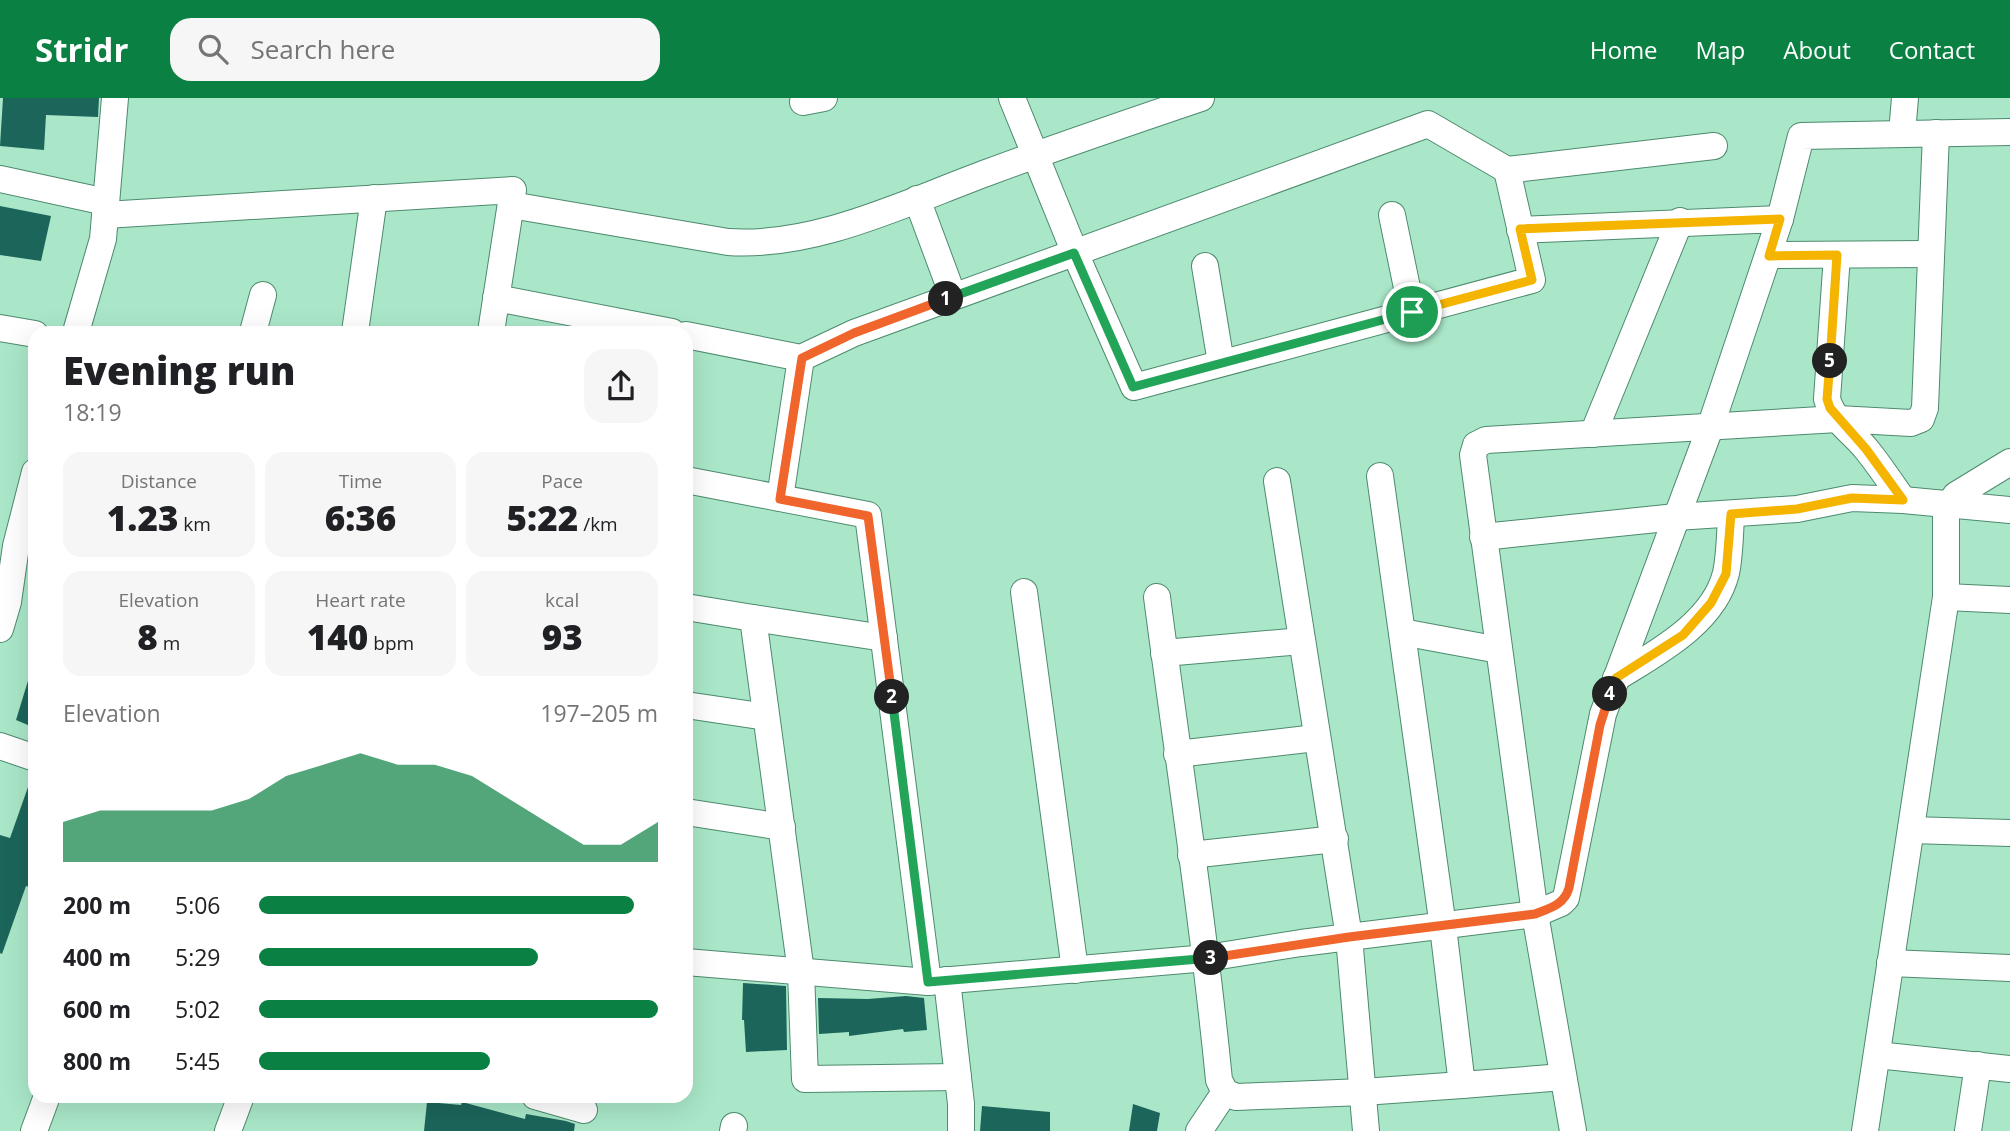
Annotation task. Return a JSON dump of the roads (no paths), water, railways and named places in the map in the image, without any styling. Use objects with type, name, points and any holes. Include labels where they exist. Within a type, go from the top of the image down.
[{"type":"street","points":[[78,326],[103,239],[115,98]]},
{"type":"street","points":[[1012,98],[1074,253],[1133,387],[1532,280],[1507,170]]},
{"type":"street","points":[[510,205],[728,242],[778,242],[811,235],[1201,98]]},
{"type":"street","points":[[1902,133],[1905,98]]},
{"type":"street","points":[[693,336],[802,358],[854,333],[1428,124],[1507,170],[1714,146]]},
{"type":"street","points":[[693,963],[937,981],[1207,958],[1535,914],[1561,903],[1566,898],[1600,725],[1710,428],[1769,256],[1801,136],[2010,132]]},
{"type":"street","points":[[1573,1131],[1535,914],[1483,537],[1473,456],[1476,445],[1486,440],[1838,419],[1910,423],[1921,419],[1924,408],[1936,133]]},
{"type":"street","points":[[0,179],[106,208],[513,190],[492,326]]},
{"type":"street","points":[[356,326],[374,198]]},
{"type":"street","points":[[917,198],[953,296]]},
{"type":"street","points":[[1392,215],[1412,312]]},
{"type":"street","points":[[1520,229],[1780,219]]},
{"type":"street","points":[[1593,434],[1679,222]]},
{"type":"street","points":[[1769,256],[1929,254]]},
{"type":"street","points":[[1837,255],[1827,399],[1838,419],[1866,449],[1903,500]]},
{"type":"street","points":[[1205,267],[1221,363]]},
{"type":"street","points":[[255,326],[263,295]]},
{"type":"street","points":[[496,298],[641,326]]},
{"type":"street","points":[[0,328],[28,333]]},
{"type":"street","points":[[780,499],[802,358]]},
{"type":"street","points":[[1865,1131],[1946,597],[1946,513],[1956,495],[2010,462]]},
{"type":"street","points":[[1380,476],[1443,927],[1462,1085]]},
{"type":"street","points":[[693,481],[868,516],[937,981],[958,1077],[961,1131]]},
{"type":"street","points":[[1277,481],[1349,937],[1366,1131]]},
{"type":"street","points":[[1483,537],[1676,517],[1797,509],[1852,498],[1950,503],[2010,510]]},
{"type":"street","points":[[1616,678],[1683,635],[1711,603],[1726,574],[1731,514]]},
{"type":"street","points":[[0,629],[4,601],[25,549],[28,526]]},
{"type":"street","points":[[1024,593],[1075,970]]},
{"type":"street","points":[[1157,597],[1207,958],[1219,1080],[1225,1092],[1236,1097],[1363,1093],[1563,1077]]},
{"type":"street","points":[[1946,597],[2010,600]]},
{"type":"street","points":[[693,608],[884,638]]},
{"type":"street","points":[[753,618],[801,972],[805,1079],[958,1077]]},
{"type":"street","points":[[1402,632],[1499,650]]},
{"type":"street","points":[[1164,653],[1302,641]]},
{"type":"street","points":[[693,706],[766,716]]},
{"type":"street","points":[[1177,754],[1316,738]]},
{"type":"street","points":[[0,746],[28,756]]},
{"type":"street","points":[[693,813],[782,827]]},
{"type":"street","points":[[1911,830],[2010,833]]},
{"type":"street","points":[[1191,855],[1335,839]]},
{"type":"street","points":[[1890,962],[2010,968]]},
{"type":"street","points":[[1877,1055],[2010,1069]]},
{"type":"street","points":[[1968,1131],[1978,1065]]},
{"type":"street","points":[[1199,1131],[1225,1092]]},
{"type":"street","points":[[34,1131],[44,1103]]},
{"type":"street","points":[[228,1131],[238,1103]]},
{"type":"street","points":[[557,1103],[583,1112]]}]
